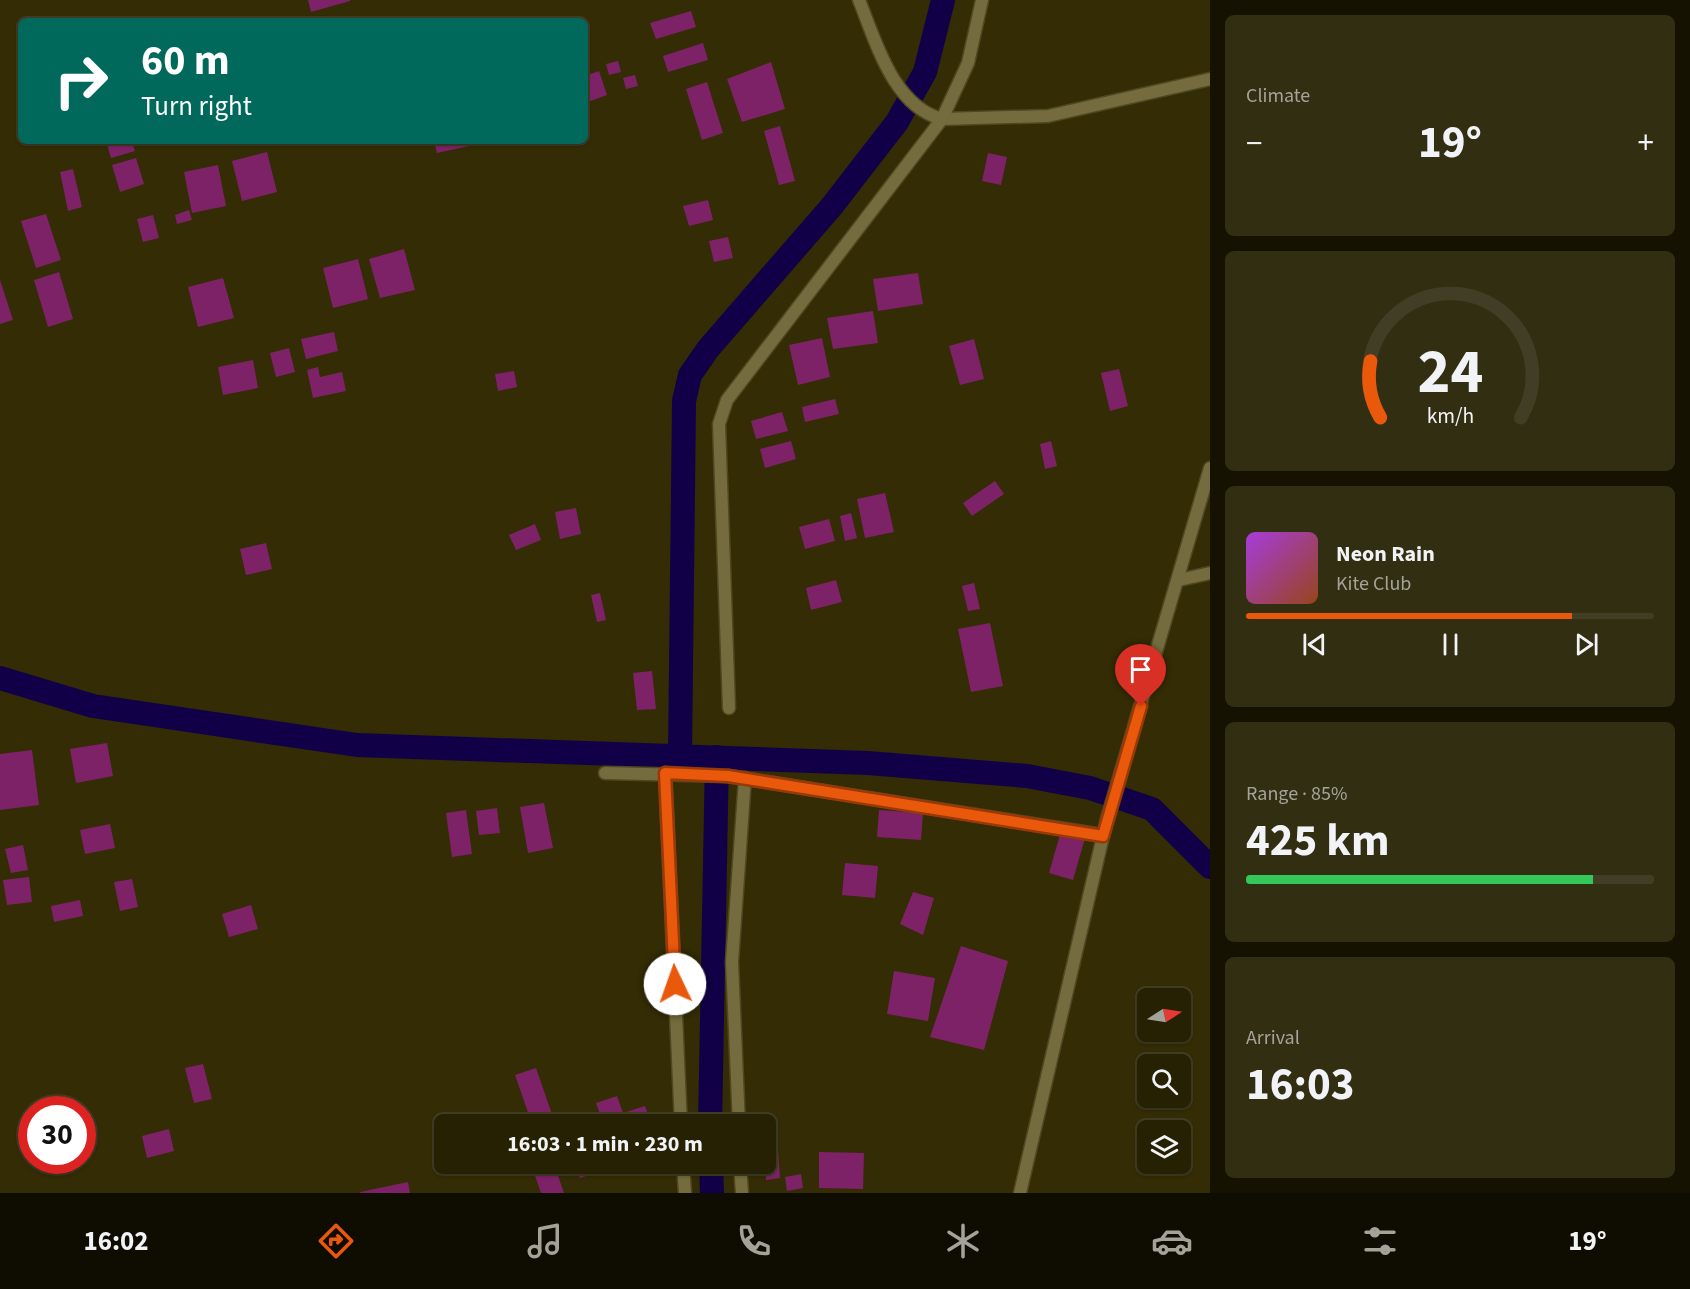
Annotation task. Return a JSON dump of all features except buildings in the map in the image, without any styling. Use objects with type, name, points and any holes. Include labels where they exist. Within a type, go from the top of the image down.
[{"type":"street","points":[[859,0],[894,81],[927,115],[942,119],[1048,116],[1210,79]]},
{"type":"street","points":[[729,708],[719,424],[721,411],[727,400],[942,119],[968,63],[982,0]]},
{"type":"street","points":[[1020,1193],[1107,819],[1210,468]]},
{"type":"street","points":[[1179,580],[1210,573]]},
{"type":"street","points":[[605,773],[665,773],[746,778],[1103,836]]},
{"type":"street","points":[[665,773],[680,1114]]},
{"type":"street","points":[[739,1114],[732,962],[746,778]]},
{"type":"street","points":[[684,1174],[685,1193]]},
{"type":"street","points":[[741,1174],[742,1193]]},
{"type":"waterway","points":[[680,755],[684,401],[690,375],[708,349],[832,206],[897,122],[925,72],[943,0]]},
{"type":"waterway","points":[[0,678],[93,706],[357,745],[868,763],[1027,776],[1090,788],[1152,809],[1210,867]]},
{"type":"waterway","points":[[710,1114],[717,757]]},
{"type":"waterway","points":[[711,1174],[712,1193]]},
{"type":"route","points":[[675,984],[665,773],[728,776],[1103,836],[1141,706]]}]
